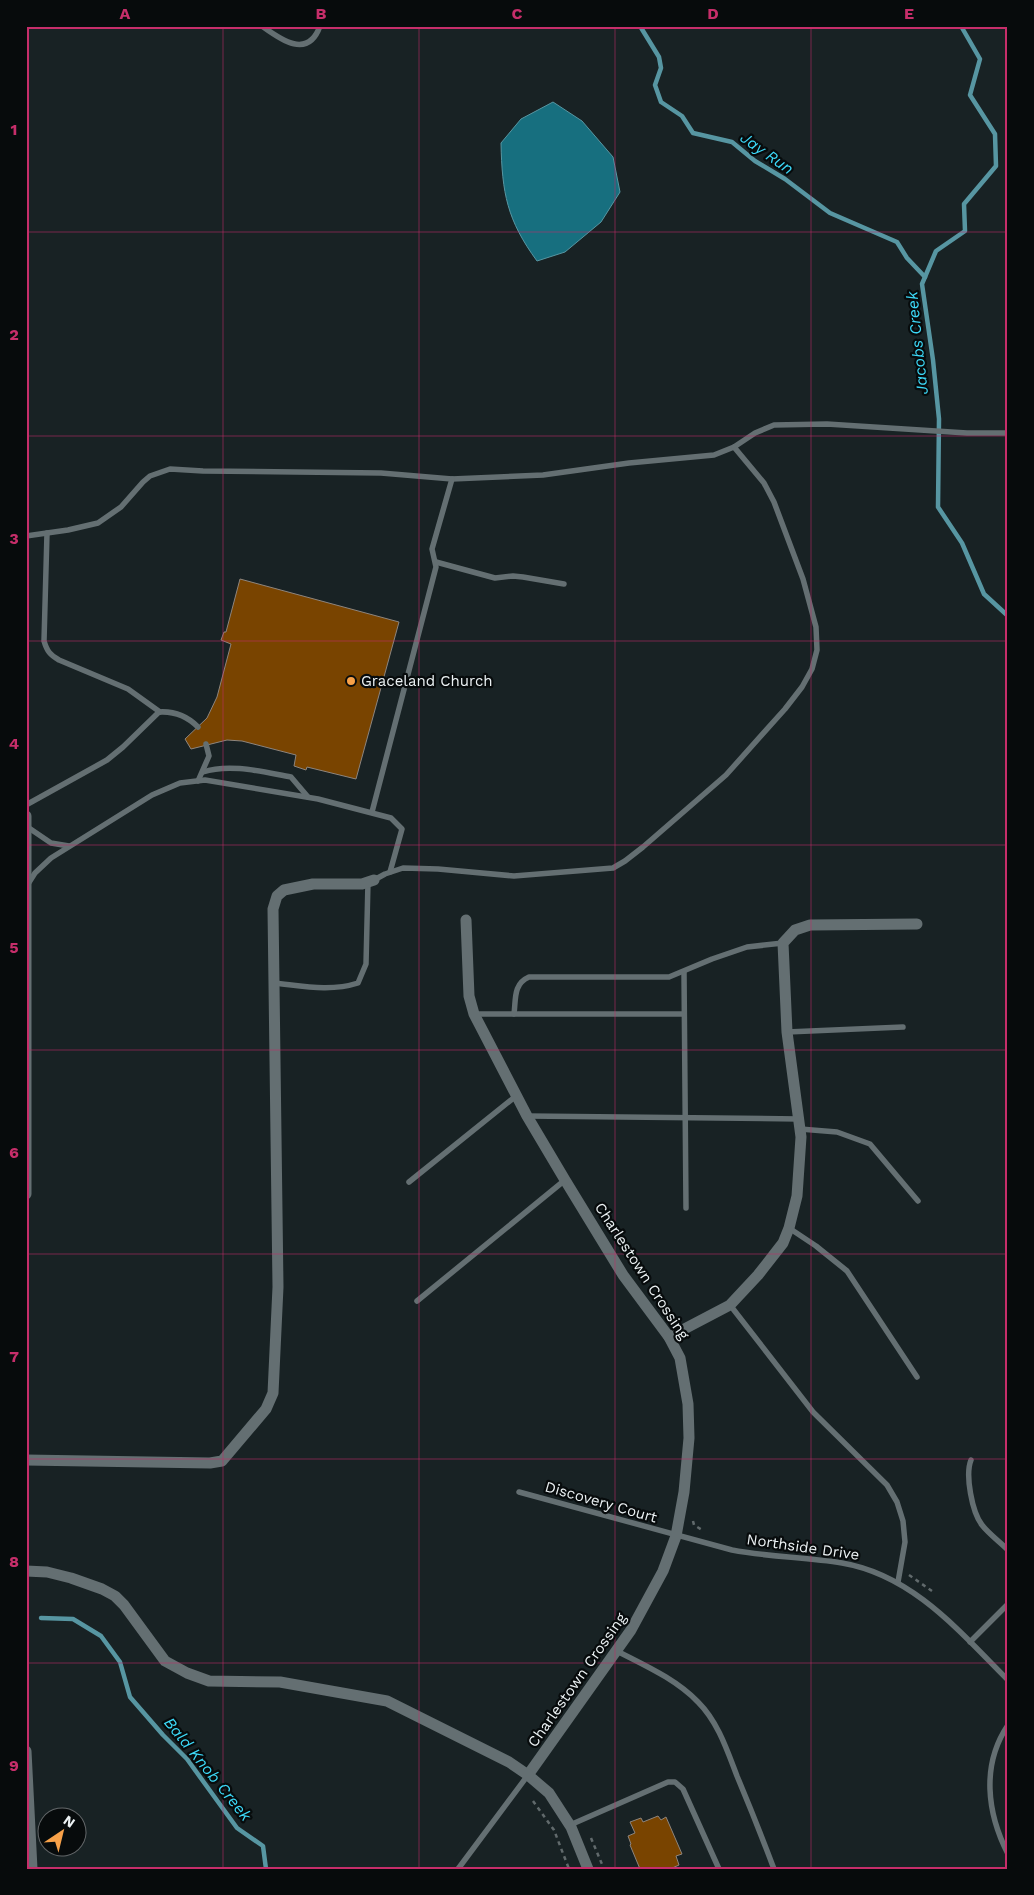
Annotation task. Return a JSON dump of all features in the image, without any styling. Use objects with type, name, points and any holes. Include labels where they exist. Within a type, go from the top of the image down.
[{"type":"street","points":[[26,816],[26,1194]]},
{"type":"street","points":[[26,1460],[210,1463],[222,1461],[266,1409],[274,1393],[278,1287],[273,909],[277,896],[284,890],[312,884],[347,885],[371,881]]},
{"type":"street","name":"Charlestown Crossing","points":[[466,920],[469,996],[474,1014],[516,1096],[565,1180],[623,1275],[669,1337],[680,1358],[688,1404],[687,1474],[676,1536],[653,1592],[617,1651],[528,1775]]},
{"type":"street","points":[[669,1337],[730,1305],[758,1275],[783,1242],[789,1228],[798,1196],[799,1124],[787,1032],[782,943],[795,930],[810,925],[917,924]]},
{"type":"street","points":[[26,1571],[46,1572],[71,1578],[102,1589],[115,1596],[124,1605],[165,1661],[187,1673],[210,1681],[280,1682],[387,1701],[509,1762],[549,1793],[570,1825],[588,1869]]},
{"type":"street","points":[[26,1751],[32,1869]]},
{"type":"lane","points":[[262,26],[291,45],[308,42],[320,26]]},
{"type":"lane","points":[[26,536],[98,523],[121,507],[150,476],[170,469],[381,473],[452,479],[543,475],[629,463],[714,455],[734,447],[755,432],[774,425],[827,424],[947,432],[1008,433]]},
{"type":"lane","points":[[274,983],[341,988],[358,983],[366,964],[371,881],[390,872],[403,868],[438,869],[514,876],[613,868],[643,847],[726,775],[785,709],[802,687],[812,669],[817,650],[816,628],[803,580],[774,502],[764,483],[734,447]]},
{"type":"lane","points":[[372,812],[432,581],[436,562],[432,549],[452,479]]},
{"type":"lane","points":[[47,533],[44,641],[46,648],[50,654],[59,660],[128,689],[160,712]]},
{"type":"lane","points":[[436,562],[495,578],[523,577],[564,584]]},
{"type":"lane","points":[[26,805],[107,760],[123,747],[152,716],[160,712],[167,711],[181,715],[198,728]]},
{"type":"lane","points":[[198,781],[209,756],[206,744]]},
{"type":"lane","points":[[203,772],[227,768],[291,778],[308,798]]},
{"type":"lane","points":[[27,886],[35,874],[51,858],[152,795],[180,783],[205,780],[308,798],[391,818],[402,829],[390,872]]},
{"type":"lane","points":[[26,826],[51,843],[69,846]]},
{"type":"lane","points":[[514,1014],[517,986],[522,980],[529,977],[669,977],[747,947],[782,943]]},
{"type":"lane","points":[[684,972],[686,1208]]},
{"type":"lane","points":[[474,1014],[684,1014]]},
{"type":"lane","points":[[787,1032],[902,1027]]},
{"type":"lane","points":[[410,1182],[516,1096]]},
{"type":"lane","points":[[527,1116],[685,1116],[799,1124],[837,1132],[870,1144],[918,1201]]},
{"type":"lane","points":[[417,1301],[565,1180]]},
{"type":"lane","points":[[789,1228],[816,1246],[847,1271],[917,1378]]},
{"type":"lane","points":[[730,1305],[812,1412],[887,1484],[897,1502],[903,1521],[905,1542],[898,1582]]},
{"type":"lane","points":[[971,1460],[968,1467],[975,1508],[982,1524],[1008,1550]]},
{"type":"lane","name":"Discovery Court","points":[[519,1492],[676,1536]]},
{"type":"lane","name":"Northside Drive","points":[[676,1536],[757,1555],[843,1563],[868,1569],[898,1582],[933,1606],[1008,1680]]},
{"type":"lane","points":[[970,1642],[1008,1604]]},
{"type":"lane","points":[[617,1651],[677,1685],[698,1701],[713,1720],[774,1869]]},
{"type":"lane","points":[[1008,1725],[998,1743],[993,1761],[990,1806],[1008,1854]]},
{"type":"lane","points":[[458,1869],[528,1775]]},
{"type":"lane","points":[[570,1825],[668,1782],[676,1782],[683,1789],[719,1869]]},
{"type":"path","points":[[693,1515],[694,1525],[710,1532]]},
{"type":"path","points":[[900,1571],[932,1591]]},
{"type":"path","points":[[533,1801],[554,1830],[569,1869]]},
{"type":"path","points":[[590,1834],[604,1869]]},
{"type":"water","points":[[553,102],[582,121],[613,157],[620,192],[601,222],[565,252],[537,261],[519,232],[508,205],[503,177],[501,143],[521,119]]},
{"type":"building","points":[[240,579],[399,622],[356,779],[307,767],[306,770],[294,766],[296,755],[242,741],[227,740],[191,749],[185,739],[207,718],[217,697],[231,644],[221,640],[224,632],[226,632]]},
{"type":"building","points":[[658,1816],[661,1820],[666,1817],[682,1854],[676,1856],[679,1865],[670,1869],[640,1869],[628,1836],[635,1833],[630,1822],[641,1818],[643,1822]]},
{"type":"waterway","name":"Jay Run","points":[[640,26],[659,57],[661,68],[655,85],[661,102],[682,116],[693,133],[732,142],[755,161],[785,179],[830,213],[897,242],[907,258],[925,277]]},
{"type":"waterway","name":"Jacobs Creek","points":[[961,26],[980,59],[970,95],[995,134],[996,166],[964,204],[965,231],[936,251],[922,284],[939,419],[938,507],[962,543],[984,594],[1008,616]]},
{"type":"waterway","name":"Bald Knob Creek","points":[[41,1618],[73,1619],[101,1636],[120,1662],[130,1697],[187,1759],[237,1828],[263,1846],[266,1869]]},
{"type":"place","name":"Graceland Church","points":[[351,681]]}]
